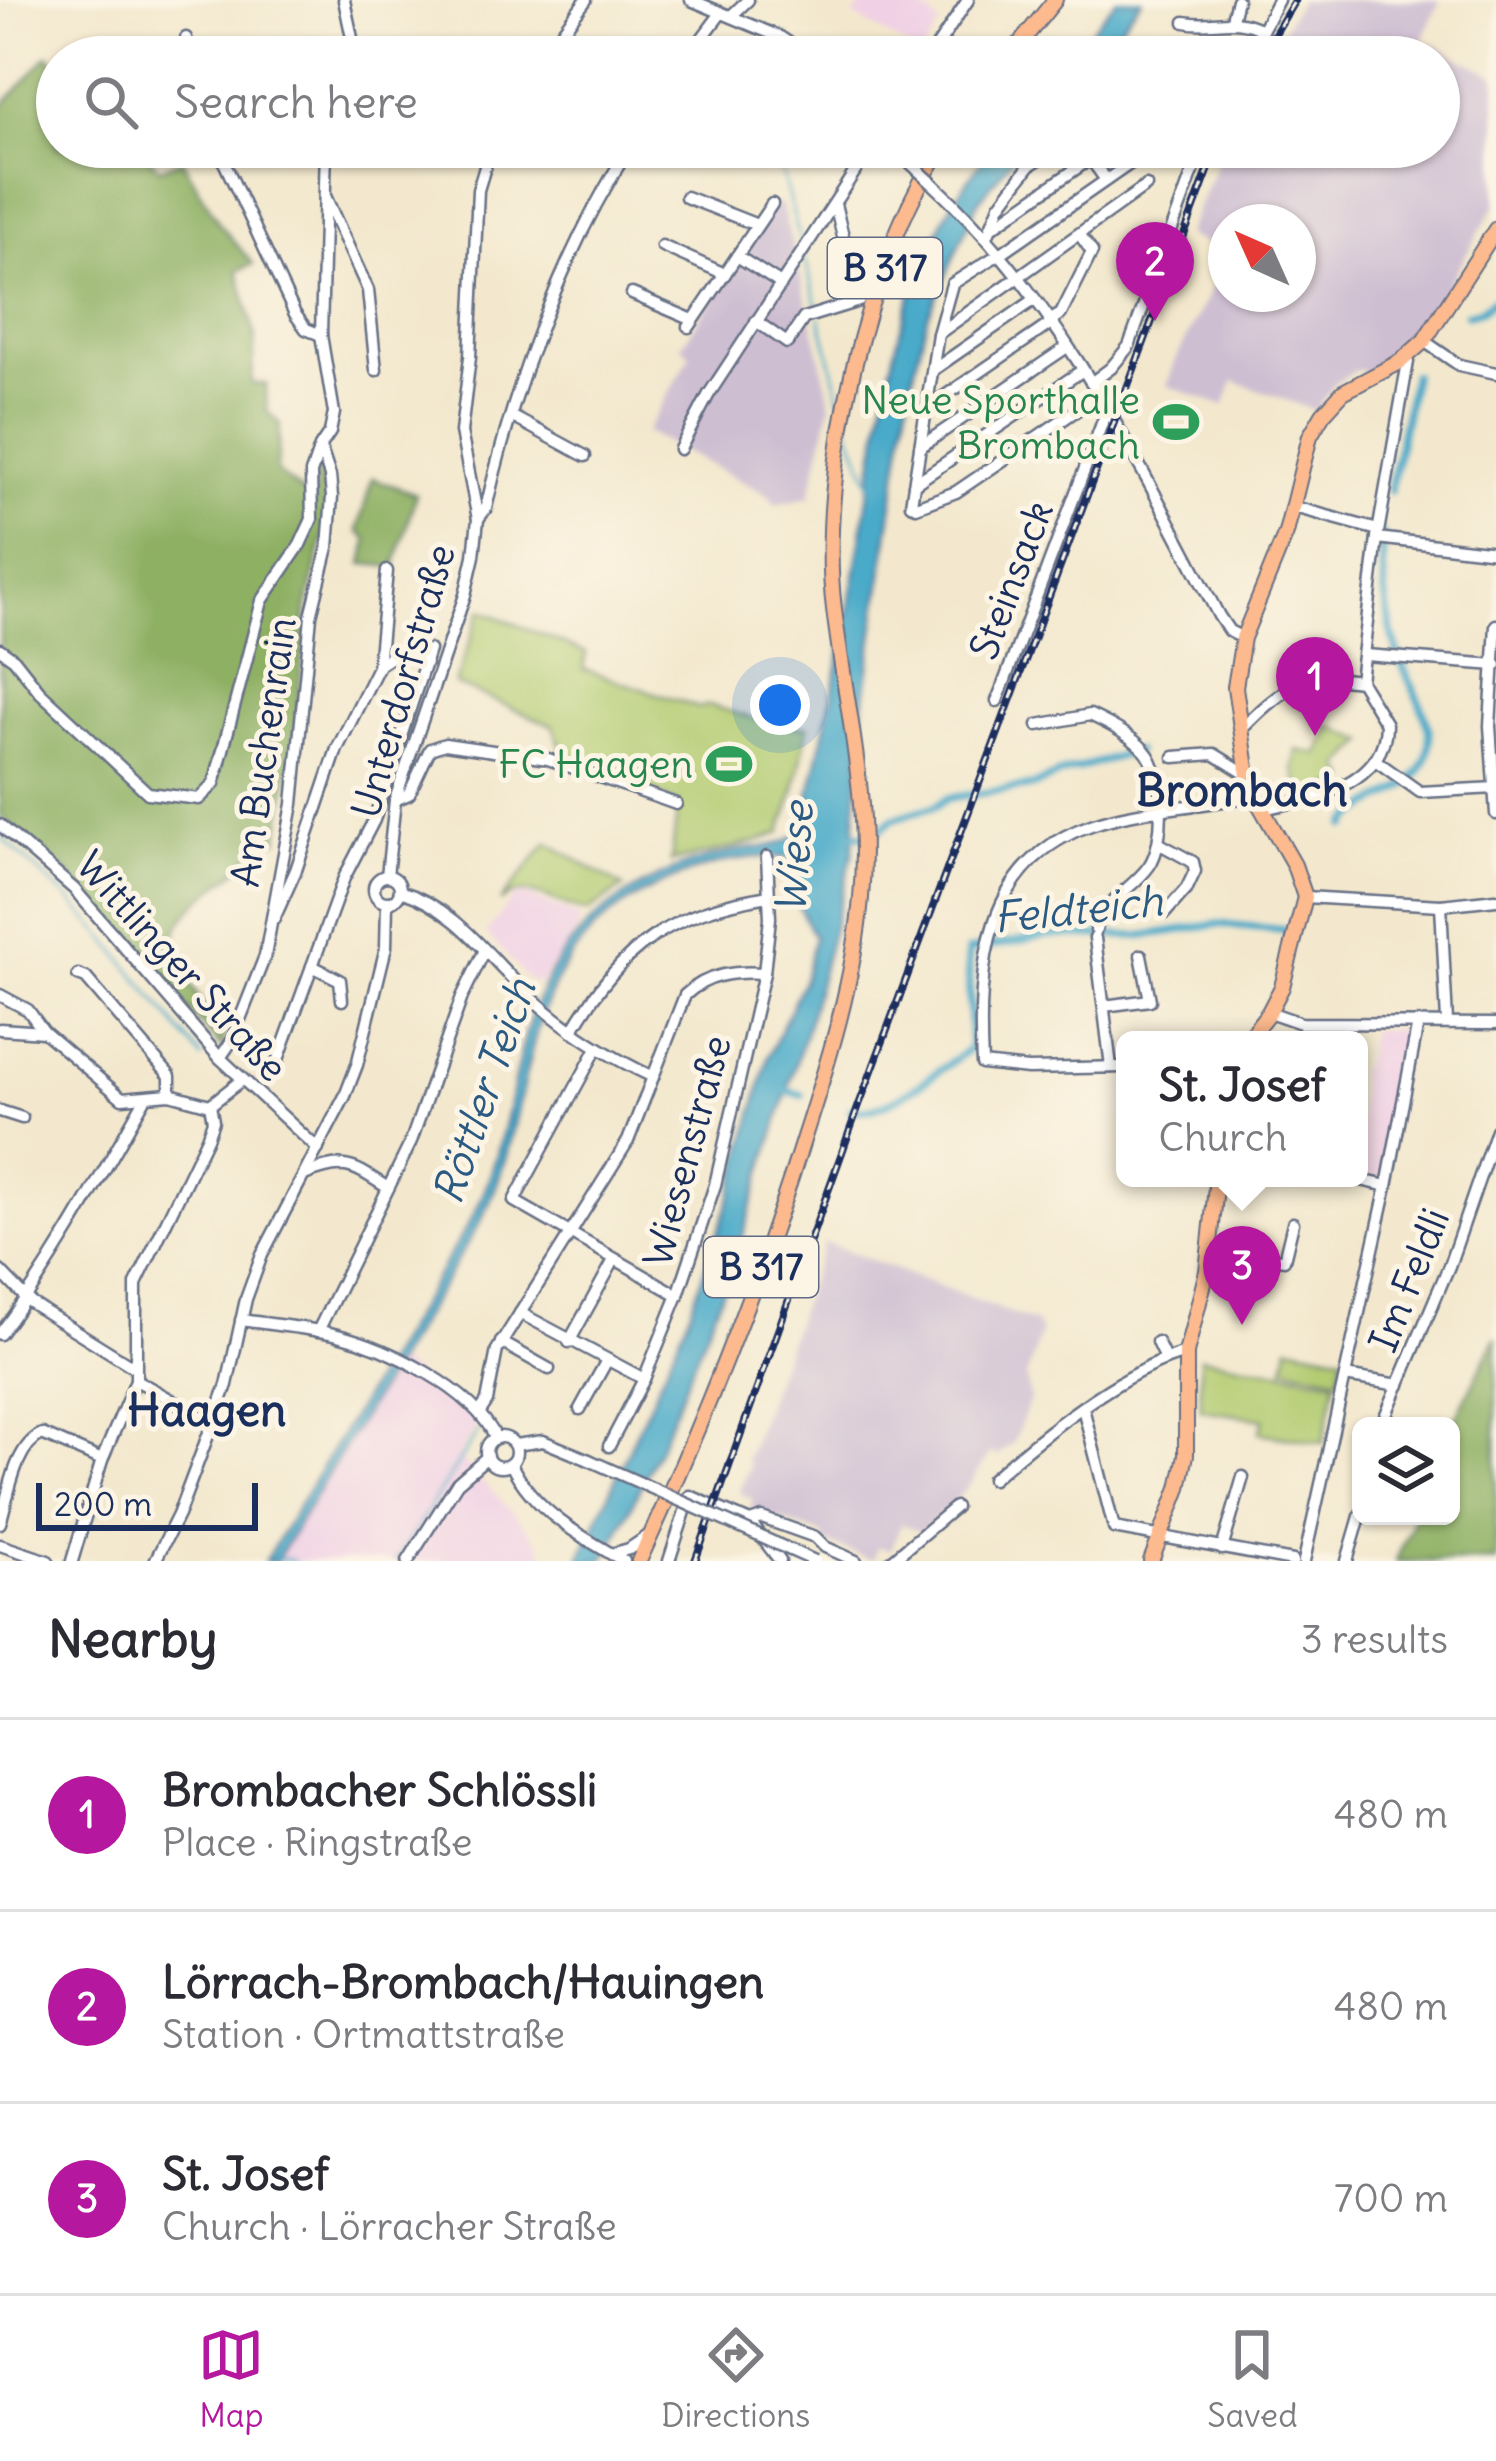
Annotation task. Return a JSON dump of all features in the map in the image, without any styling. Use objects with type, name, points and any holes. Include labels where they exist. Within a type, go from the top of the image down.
[{"type":"main road","points":[[1026,36],[1055,0]]},
{"type":"main road","name":"B 317","points":[[639,1561],[716,1386],[826,1070],[855,941],[864,844],[857,746],[831,580],[832,493],[848,397],[890,253],[929,168]]},
{"type":"main road","points":[[1254,1031],[1286,975],[1305,897],[1248,775],[1235,687],[1243,638],[1294,507],[1310,436],[1331,403],[1355,384],[1409,356],[1424,341],[1496,229]]},
{"type":"main road","points":[[1151,1561],[1186,1455],[1186,1353],[1210,1245],[1216,1187]]},
{"type":"street","points":[[344,0],[352,36]]},
{"type":"street","points":[[559,36],[586,0]]},
{"type":"street","points":[[691,0],[778,36]]},
{"type":"street","points":[[707,36],[748,0]]},
{"type":"street","points":[[944,36],[968,0]]},
{"type":"street","points":[[1232,19],[1237,0]]},
{"type":"street","points":[[1259,36],[1278,0]]},
{"type":"street","points":[[1185,22],[1232,19],[1262,30]]},
{"type":"street","points":[[227,168],[295,314],[306,329],[321,335]]},
{"type":"street","points":[[0,649],[148,793],[199,799],[214,784],[262,601],[312,519],[311,473],[334,413],[321,335],[326,168]]},
{"type":"street","name":"Unterdorfstraße","points":[[387,876],[395,800],[470,576],[478,519],[461,432],[470,357],[478,190],[484,168]]},
{"type":"street","points":[[478,519],[486,508],[511,416],[566,268],[616,168]]},
{"type":"street","points":[[680,449],[709,394],[858,168]]},
{"type":"street","points":[[916,168],[988,232],[998,255],[1099,395],[1219,616],[1229,631],[1243,638]]},
{"type":"street","points":[[988,232],[1028,168]]},
{"type":"street","points":[[988,232],[1077,168]]},
{"type":"street","points":[[1097,168],[1106,181]]},
{"type":"street","points":[[1099,395],[956,492],[911,504],[938,334],[952,284],[1124,168]]},
{"type":"street","points":[[1091,383],[1129,346],[1194,168]]},
{"type":"street","points":[[938,334],[1146,186]]},
{"type":"street","points":[[325,195],[368,290],[376,370]]},
{"type":"street","points":[[686,197],[757,225]]},
{"type":"street","points":[[632,294],[691,323],[772,204]]},
{"type":"street","points":[[756,321],[787,343],[804,318],[859,301],[835,204]]},
{"type":"street","points":[[926,409],[1061,314],[1092,252],[1080,235]]},
{"type":"street","points":[[662,246],[725,274]]},
{"type":"street","points":[[737,256],[781,284]]},
{"type":"street","points":[[932,371],[1034,300]]},
{"type":"street","points":[[1424,341],[1459,365],[1496,373]]},
{"type":"street","points":[[920,447],[1066,347]]},
{"type":"street","points":[[1116,1067],[1028,1070],[982,1064],[986,948],[999,906],[1014,880],[1042,851],[1090,825],[1160,811],[1324,796],[1343,787],[1375,760],[1383,749],[1386,724],[1360,681],[1409,356]]},
{"type":"street","points":[[914,484],[1083,370]]},
{"type":"street","name":"Steinsack","points":[[997,701],[1104,418],[1110,415]]},
{"type":"street","points":[[511,416],[585,456]]},
{"type":"street","name":"Am Buchenrain","points":[[220,1058],[232,1042],[257,982],[292,804],[311,616],[328,547],[332,497],[320,447]]},
{"type":"street","points":[[1294,507],[1380,536],[1496,552]]},
{"type":"street","points":[[270,928],[296,870],[337,749],[378,667],[387,571]]},
{"type":"street","points":[[1496,625],[1496,814]]},
{"type":"street","points":[[275,1068],[344,878],[374,820],[427,656],[398,652],[378,667]]},
{"type":"street","points":[[1365,655],[1494,665]]},
{"type":"street","points":[[1240,731],[1282,692],[1312,679],[1330,676],[1360,681]]},
{"type":"street","points":[[1038,725],[1090,715],[1133,740],[1152,760],[1160,844],[1142,874],[1102,913],[1095,934],[1111,1067]]},
{"type":"street","points":[[395,800],[410,794],[430,749],[445,744],[548,759],[676,804]]},
{"type":"street","points":[[1174,757],[1214,754],[1248,775]]},
{"type":"street","points":[[1375,760],[1420,792],[1494,789]]},
{"type":"street","name":"Wittlinger Straße","points":[[0,825],[74,889],[220,1058],[318,1149]]},
{"type":"street","points":[[1160,844],[1193,862],[1196,871],[1166,913]]},
{"type":"street","name":"Wiesenstraße","points":[[609,1447],[644,1379],[715,1185],[770,940],[767,857]]},
{"type":"street","points":[[374,886],[387,876],[397,880],[400,891]]},
{"type":"street","points":[[344,878],[374,886]]},
{"type":"street","points":[[374,886],[376,898],[387,903]]},
{"type":"street","points":[[155,1561],[232,1371],[241,1320],[262,1256],[346,1096],[386,947],[387,903],[400,891]]},
{"type":"street","points":[[400,891],[439,906],[572,1031],[653,1077]]},
{"type":"street","points":[[572,1031],[603,982],[645,940],[693,914],[769,896]]},
{"type":"street","points":[[1305,897],[1441,905],[1496,899]]},
{"type":"street","points":[[1441,905],[1447,1022]]},
{"type":"street","points":[[318,1331],[388,1188],[437,1074],[467,984],[484,952]]},
{"type":"street","points":[[1104,1006],[1150,1000],[1141,955]]},
{"type":"street","points":[[312,966],[340,980],[342,1000]]},
{"type":"street","points":[[480,1412],[487,1401],[493,1358],[628,1141],[689,991],[727,974],[764,973]]},
{"type":"street","points":[[78,975],[86,978],[170,1076],[170,1094]]},
{"type":"street","points":[[0,995],[28,1010],[44,1032],[114,1094],[133,1099],[170,1094],[210,1105]]},
{"type":"street","points":[[1269,1012],[1301,1023],[1496,1024]]},
{"type":"street","points":[[1304,1561],[1418,1023]]},
{"type":"street","points":[[0,1029],[44,1032]]},
{"type":"street","points":[[597,1048],[514,1196],[518,1206],[678,1294]]},
{"type":"street","points":[[210,1105],[242,1080]]},
{"type":"street","points":[[0,1334],[67,1237],[146,1096]]},
{"type":"street","points":[[72,1561],[102,1460],[135,1374],[136,1284],[207,1138],[213,1121],[210,1105]]},
{"type":"street","points":[[0,1111],[22,1118]]},
{"type":"street","name":"Im Feldli","points":[[1385,1417],[1449,1266],[1496,1130]]},
{"type":"street","points":[[303,1176],[328,1166],[355,1166],[388,1188]]},
{"type":"street","points":[[1368,1182],[1387,1186]]},
{"type":"street","points":[[1210,1245],[1284,1261],[1293,1222]]},
{"type":"street","points":[[569,1342],[614,1260]]},
{"type":"street","points":[[0,1271],[26,1299],[213,1423]]},
{"type":"street","points":[[520,1313],[644,1379]]},
{"type":"street","points":[[241,1320],[318,1331],[401,1359],[480,1412],[496,1438]]},
{"type":"street","points":[[501,1342],[550,1369]]},
{"type":"street","points":[[1157,1342],[1165,1359]]},
{"type":"street","points":[[992,1478],[1083,1408],[1165,1359],[1186,1353]]},
{"type":"street","points":[[580,1409],[606,1362]]},
{"type":"street","name":"Im Feldli","points":[[1345,1376],[1399,1384]]},
{"type":"street","points":[[1083,1408],[1114,1528],[1224,1553],[1293,1561]]},
{"type":"street","points":[[0,1523],[23,1452],[35,1437],[42,1434],[102,1460]]},
{"type":"street","points":[[408,1561],[459,1480],[487,1457],[488,1445],[496,1438],[507,1438],[515,1445],[517,1455],[511,1464],[497,1467],[487,1457]]},
{"type":"street","points":[[515,1445],[543,1441],[815,1561]]},
{"type":"street","points":[[511,1464],[532,1496],[572,1530],[620,1556],[652,1533]]},
{"type":"street","points":[[1224,1553],[1244,1477]]},
{"type":"street","points":[[669,1561],[690,1496],[750,1522],[780,1561]]},
{"type":"street","points":[[891,1561],[955,1507]]},
{"type":"street","points":[[750,1522],[762,1518],[856,1561]]},
{"type":"street","points":[[1347,1561],[1358,1525]]},
{"type":"street","points":[[0,1544],[48,1561]]},
{"type":"shaded area","points":[[870,0],[899,0],[930,14],[940,25],[933,36],[889,36],[853,15]]},
{"type":"shaded area","points":[[1300,0],[1440,0],[1425,36],[1279,36]]},
{"type":"shaded area","points":[[1460,58],[1496,76],[1496,204],[1415,342],[1390,361],[1365,372],[1357,370],[1334,384],[1316,411],[1234,381],[1224,406],[1167,386],[1208,295],[1208,312],[1316,312],[1316,204],[1208,204],[1208,246],[1186,235],[1214,168],[1460,168]]},
{"type":"shaded area","points":[[777,202],[831,404],[810,497],[775,504],[768,495],[646,432],[691,355],[681,346]]},
{"type":"shaded area","points":[[523,894],[580,917],[578,929],[539,985],[527,979],[486,933],[514,897]]},
{"type":"shaded area","points":[[1410,1029],[1382,1180],[1368,1176],[1371,1030]]},
{"type":"shaded area","points":[[824,1242],[1036,1323],[1041,1332],[1026,1377],[1030,1400],[1014,1442],[999,1455],[990,1453],[969,1486],[921,1532],[901,1524],[891,1550],[878,1546],[873,1560],[750,1508],[753,1499],[739,1493],[750,1464],[745,1462]]},
{"type":"shaded area","points":[[394,1361],[451,1396],[478,1423],[458,1456],[522,1522],[547,1561],[276,1561]]},
{"type":"green space","points":[[36,68],[36,168],[187,168],[220,225],[253,264],[238,271],[255,335],[252,384],[266,384],[267,411],[280,424],[277,472],[314,502],[319,459],[326,478],[324,536],[307,606],[296,728],[278,840],[257,850],[201,900],[176,936],[182,970],[225,1036],[221,1047],[65,870],[0,816],[0,109]]},
{"type":"green space","points":[[372,478],[416,494],[395,567],[363,564],[368,540],[358,531]]},
{"type":"green space","points":[[481,610],[586,653],[583,669],[699,708],[709,705],[778,726],[808,727],[780,833],[671,862],[678,803],[564,755],[553,726],[455,684]]},
{"type":"green space","points":[[1330,726],[1366,741],[1341,766],[1349,779],[1303,799],[1294,769],[1297,750],[1319,754]]},
{"type":"green space","points":[[547,843],[623,887],[588,912],[532,893],[521,892],[500,902]]},
{"type":"green space","points":[[1496,1337],[1496,1561],[1396,1561],[1411,1525],[1460,1525],[1456,1417]]},
{"type":"green space","points":[[1289,1345],[1343,1356],[1339,1378],[1285,1367]]},
{"type":"green space","points":[[1200,1357],[1336,1381],[1323,1443],[1259,1433],[1264,1419],[1201,1410]]},
{"type":"water","points":[[1116,0],[1142,0],[1113,36],[1086,36]]},
{"type":"water","name":"Wiese","points":[[978,168],[1005,168],[978,202],[927,318],[910,388],[863,713],[853,853],[805,1034],[736,1258],[659,1448],[614,1542],[603,1561],[579,1561],[685,1324],[731,1196],[768,1057],[804,979],[814,937],[797,904],[794,859],[735,860],[678,877],[622,906],[583,941],[556,981],[539,1024],[502,1169],[482,1219],[276,1561],[265,1561],[474,1215],[493,1168],[526,1033],[541,992],[564,953],[597,917],[645,884],[676,869],[776,844],[800,832],[840,658],[898,339],[933,240]]},
{"type":"waterway","points":[[781,168],[801,244]]},
{"type":"waterway","points":[[805,259],[818,308]]},
{"type":"waterway","name":"Feldteich","points":[[1467,314],[1496,299]]},
{"type":"waterway","points":[[820,317],[841,401]]},
{"type":"waterway","name":"Feldteich","points":[[1390,491],[1413,375]]},
{"type":"waterway","points":[[848,427],[871,485]]},
{"type":"waterway","name":"Feldteich","points":[[1346,826],[1412,779],[1427,755],[1427,724],[1392,634],[1383,535]]},
{"type":"waterway","points":[[846,834],[873,836],[893,819],[948,798],[1033,786],[1136,751]]},
{"type":"waterway","points":[[0,836],[106,939],[202,1058]]},
{"type":"waterway","name":"Feldteich","points":[[850,1109],[864,1110],[895,1099],[971,1048],[968,951],[1050,935],[1140,936],[1220,924],[1284,930]]},
{"type":"waterway","name":"Feldteich","points":[[781,1089],[802,1095]]},
{"type":"waterway","points":[[396,1561],[479,1430]]},
{"type":"waterway","points":[[279,1558],[295,1561]]},
{"type":"railway","points":[[1274,36],[1295,0]]},
{"type":"railway","points":[[695,1561],[859,1105],[1209,168]]},
{"type":"place","name":"Lörrach-Brombach/Hauingen","points":[[1155,321]]},
{"type":"place","name":"Neue Sporthalle Brombach","points":[[1176,422]]},
{"type":"place","name":"Brombacher Schlössli","points":[[1315,736]]},
{"type":"place","name":"FC Haagen","points":[[729,764]]},
{"type":"place","name":"St. Josef","points":[[1242,1325]]},
{"type":"district","name":"Brombach","points":[[1242,790]]},
{"type":"district","name":"Haagen","points":[[207,1410]]},
{"type":"water label","name":"Röttler Teich","points":[[484,1091]]}]
